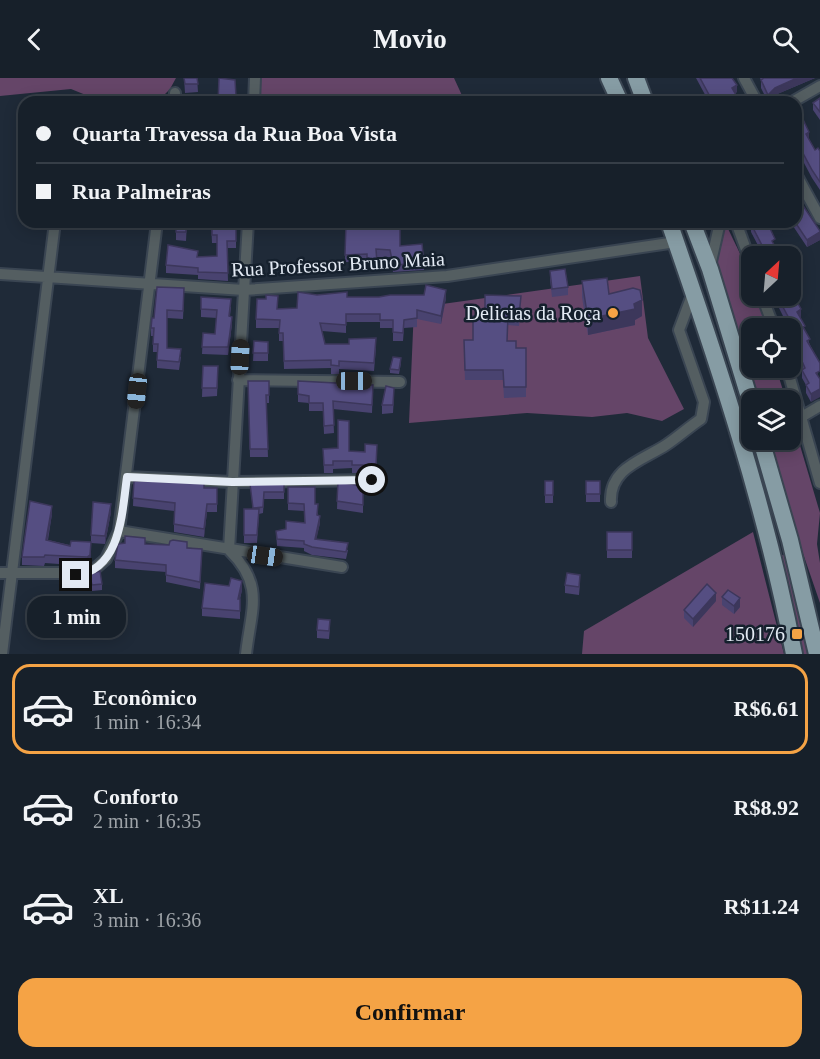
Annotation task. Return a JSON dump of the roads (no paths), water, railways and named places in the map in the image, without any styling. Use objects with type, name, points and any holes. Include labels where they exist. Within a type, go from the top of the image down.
[{"type":"highway","points":[[609,78],[617,96]]},
{"type":"highway","points":[[636,78],[643,96]]},
{"type":"highway","points":[[671,228],[694,290],[765,530],[794,654]]},
{"type":"highway","points":[[694,228],[710,269],[747,390]]},
{"type":"highway","points":[[764,450],[817,630],[817,654]]},
{"type":"street","points":[[254,96],[255,78]]},
{"type":"street","points":[[744,78],[754,96]]},
{"type":"street","points":[[802,96],[820,86]]},
{"type":"street","points":[[802,185],[820,218]]},
{"type":"street","points":[[2,654],[5,573],[54,228]]},
{"type":"street","points":[[5,573],[90,573],[106,559],[119,531],[156,228]]},
{"type":"street","points":[[246,654],[253,583],[242,563],[229,550],[248,228]]},
{"type":"street","points":[[710,269],[719,228]]},
{"type":"street","points":[[738,228],[745,246]]},
{"type":"street","name":"Rua Professor Bruno Maia","points":[[0,274],[244,290],[447,276],[676,242]]},
{"type":"street","points":[[611,502],[611,492],[615,481],[626,469],[666,445],[701,419],[704,402],[679,330],[694,290]]},
{"type":"street","points":[[790,378],[803,416],[820,483]]},
{"type":"street","points":[[238,380],[400,382]]},
{"type":"street","points":[[803,416],[820,406]]},
{"type":"street","points":[[127,477],[232,482],[372,480]]},
{"type":"street","points":[[119,531],[342,567]]},
{"type":"place","name":"Delicias da Roça","points":[[613,313]]},
{"type":"place","name":"150176","points":[[797,634]]}]
